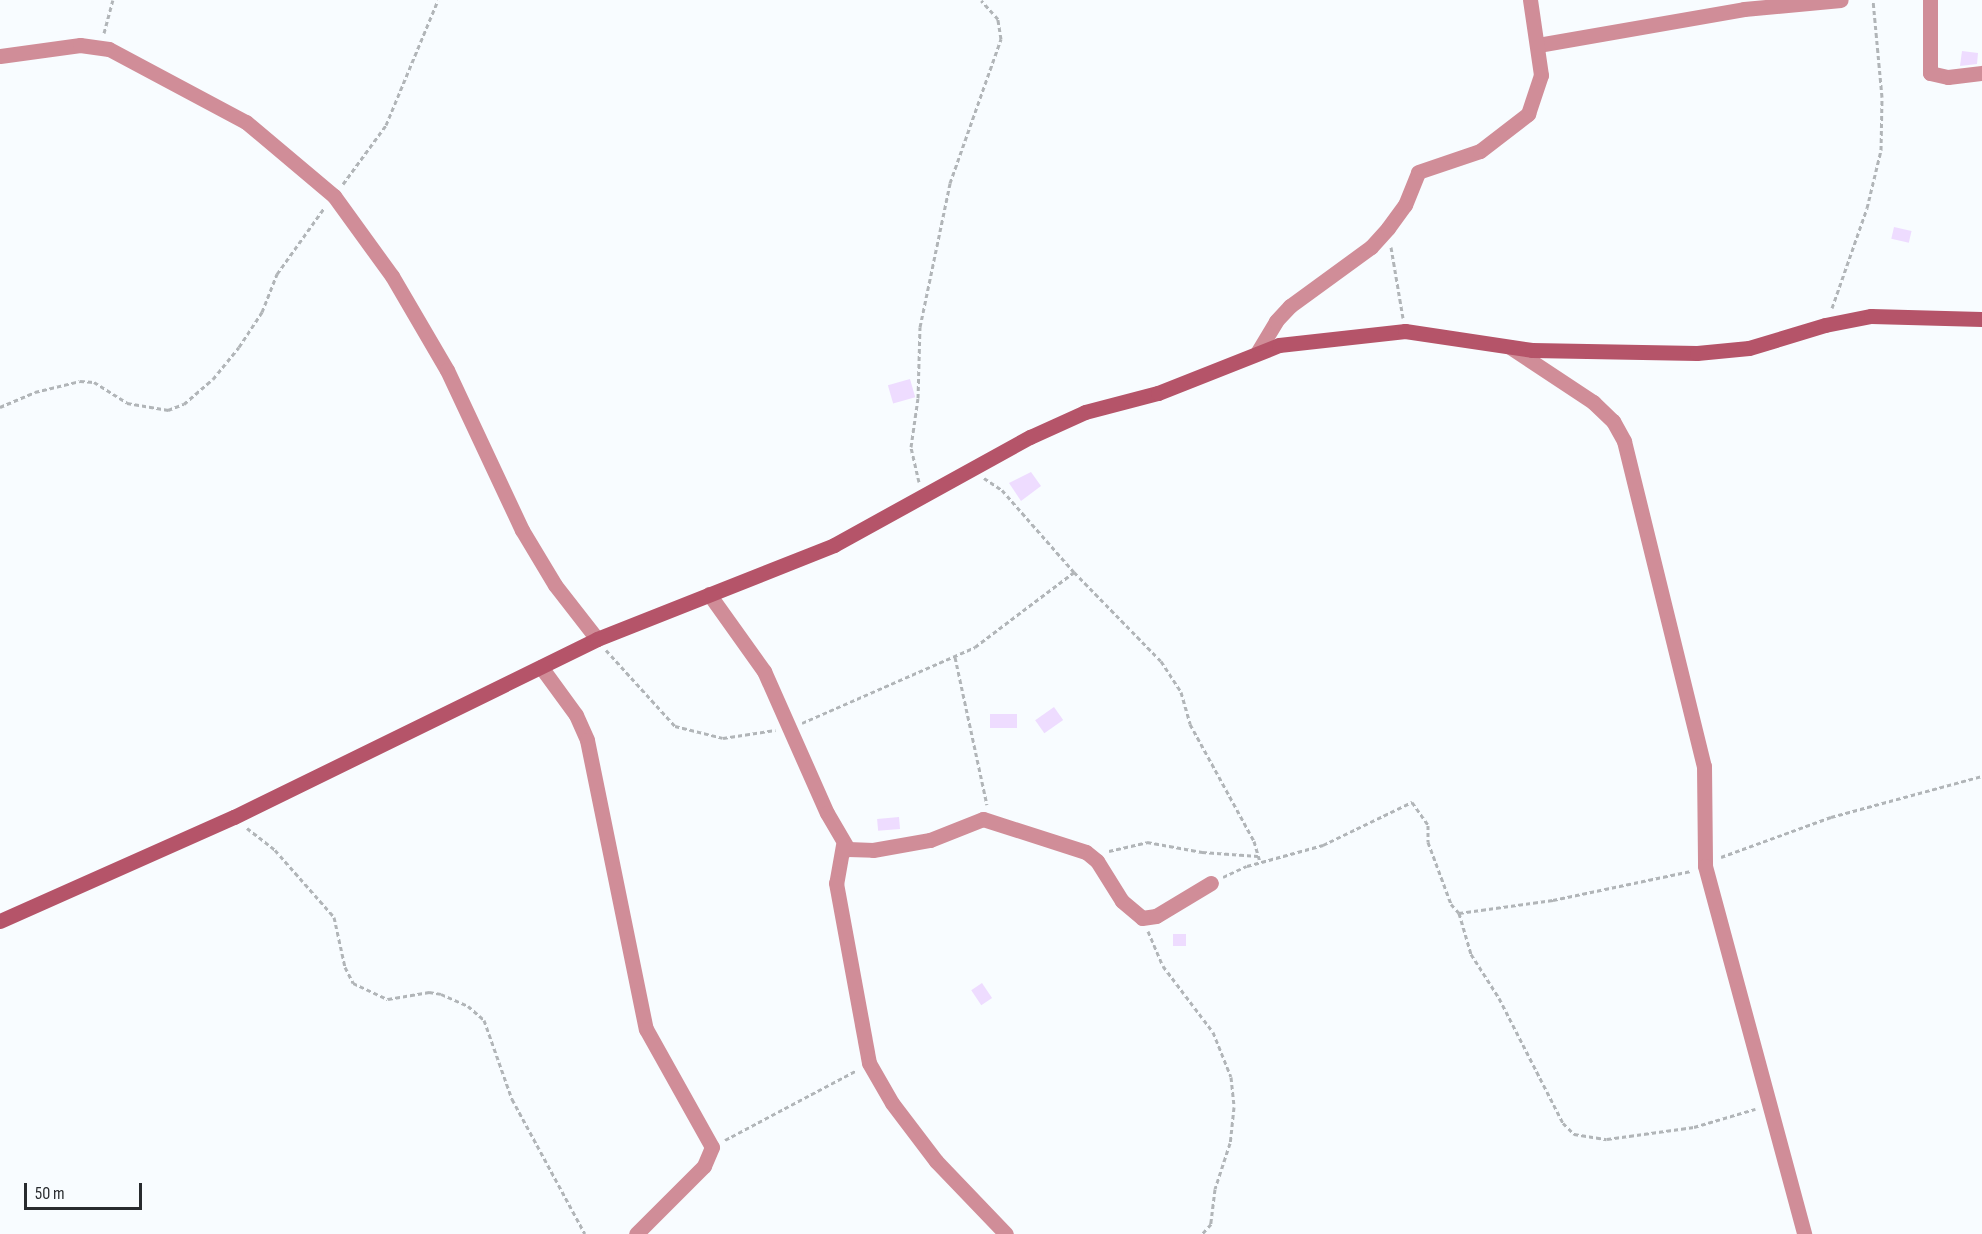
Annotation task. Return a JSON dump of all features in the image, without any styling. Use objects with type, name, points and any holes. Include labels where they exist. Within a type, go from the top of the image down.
[{"type":"street","points":[[1257,353],[1276,321],[1290,306],[1371,247],[1388,228],[1405,205],[1418,172],[1479,151],[1528,114],[1540,82],[1538,45],[1530,0]]},
{"type":"street","points":[[1538,45],[1744,9],[1840,0]]},
{"type":"street","points":[[1930,0],[1930,73],[1948,77],[1982,73]]},
{"type":"street","points":[[0,56],[80,45],[109,49],[246,122],[334,196],[392,276],[447,370],[522,530],[555,585],[597,639]]},
{"type":"street","points":[[0,921],[234,817],[597,639],[834,545],[970,469],[1085,412],[1158,393],[1257,353],[1309,340],[1405,332],[1505,344],[1532,350],[1579,354],[1697,353],[1749,348],[1825,325],[1892,314],[1982,319]]},
{"type":"street","points":[[1505,344],[1580,392],[1613,421],[1624,441],[1704,766],[1705,866],[1804,1234]]},
{"type":"street","points":[[709,594],[764,671],[843,845],[836,882],[869,1063],[892,1103],[936,1161],[1006,1234]]},
{"type":"street","points":[[541,667],[576,715],[587,740],[646,1029],[712,1147],[704,1166],[636,1234]]},
{"type":"street","points":[[843,845],[855,850],[915,843],[940,837],[974,821],[990,820],[1086,852],[1097,861],[1122,902],[1136,915],[1146,918],[1156,916],[1211,883]]},
{"type":"path","points":[[109,49],[104,33],[113,0]]},
{"type":"path","points":[[0,407],[35,392],[80,381],[94,382],[127,403],[168,410],[184,404],[213,379],[239,347],[262,312],[277,274],[310,223],[334,196],[386,125],[438,0]]},
{"type":"path","points":[[919,499],[911,447],[918,398],[920,327],[950,183],[1001,39],[999,19],[981,0]]},
{"type":"path","points":[[1825,325],[1851,260],[1880,157],[1882,97],[1873,0]]},
{"type":"path","points":[[1388,228],[1405,332]]},
{"type":"path","points":[[970,469],[1002,490],[1074,572],[1161,661],[1181,692],[1190,724],[1254,841],[1260,862]]},
{"type":"path","points":[[597,639],[675,726],[723,738],[791,727],[955,657],[1000,630],[1074,572]]},
{"type":"path","points":[[955,657],[968,703],[990,820]]},
{"type":"path","points":[[1459,913],[1553,900],[1670,878],[1705,866],[1725,854],[1831,817],[1982,776]]},
{"type":"path","points":[[1211,883],[1260,862],[1323,845],[1412,802],[1428,825],[1428,842],[1451,904],[1459,913],[1472,954],[1499,998],[1563,1123],[1574,1134],[1607,1139],[1694,1127],[1768,1105]]},
{"type":"path","points":[[234,817],[275,850],[334,917],[345,968],[357,986],[388,999],[434,993],[468,1006],[484,1020],[509,1093],[585,1234]]},
{"type":"path","points":[[1086,852],[1147,842],[1202,852],[1258,856]]},
{"type":"path","points":[[1146,918],[1153,948],[1213,1032],[1231,1077],[1234,1107],[1230,1143],[1215,1189],[1211,1224],[1202,1234]]},
{"type":"path","points":[[712,1147],[869,1063]]},
{"type":"building","points":[[1962,51],[1978,53],[1977,64],[1960,66]]},
{"type":"building","points":[[1894,227],[1912,231],[1909,243],[1891,239]]},
{"type":"building","points":[[910,379],[915,397],[893,404],[888,385]]},
{"type":"building","points":[[1031,472],[1041,486],[1021,501],[1009,483]]},
{"type":"building","points":[[1054,707],[1063,720],[1044,733],[1035,720]]},
{"type":"building","points":[[990,714],[1017,714],[1017,728],[990,728]]},
{"type":"building","points":[[899,817],[900,829],[878,831],[877,819]]},
{"type":"building","points":[[1173,934],[1186,934],[1186,946],[1173,946]]},
{"type":"building","points":[[982,983],[992,998],[981,1005],[971,990]]}]
